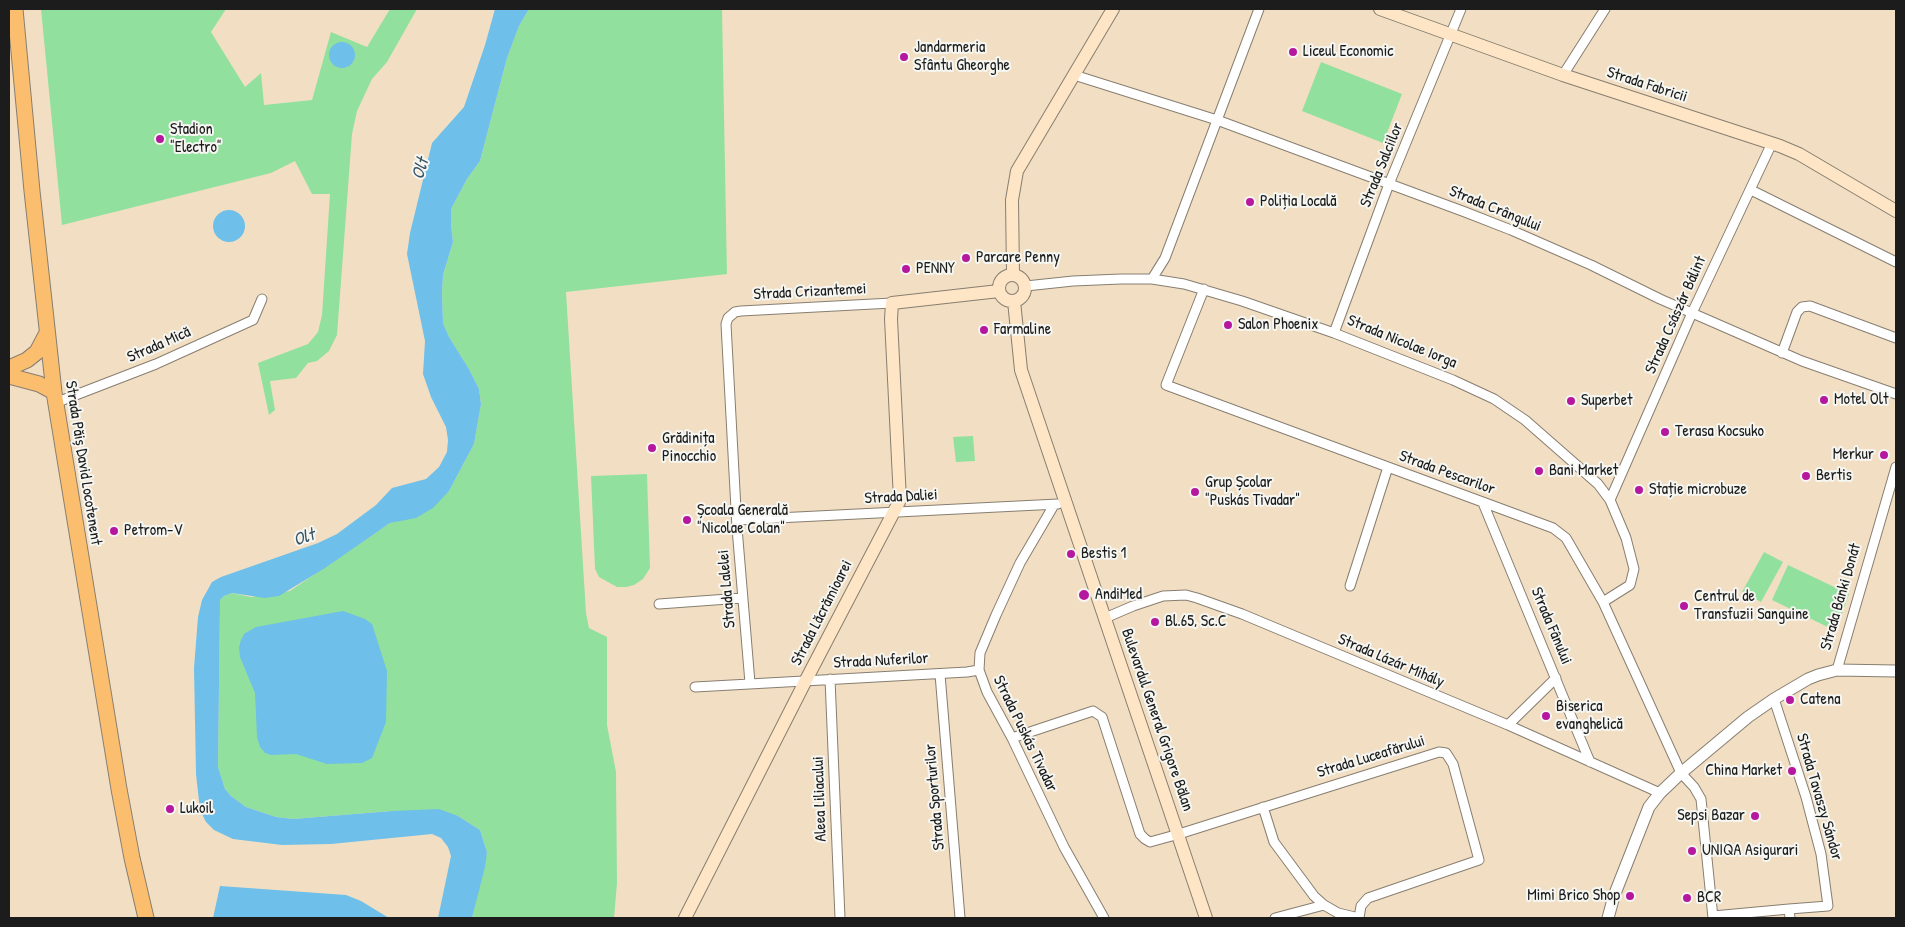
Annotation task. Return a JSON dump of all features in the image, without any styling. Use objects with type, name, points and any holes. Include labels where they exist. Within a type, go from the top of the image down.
[{"type":"main road","name":"Strada Păiș David Locotenent","points":[[15,9],[20,74],[54,398],[119,789],[146,918]]},
{"type":"main road","points":[[1013,274],[1012,200],[1014,180],[1025,155],[1113,9]]},
{"type":"main road","name":"Strada Fabricii","points":[[1380,9],[1564,75],[1772,143],[1799,154],[1896,211]]},
{"type":"main road","points":[[999,291],[1006,300],[1014,301],[1022,298],[1026,286],[1021,278],[1013,274]]},
{"type":"main road","points":[[999,291],[1002,279],[1013,274]]},
{"type":"main road","points":[[892,303],[999,291]]},
{"type":"main road","name":"Bulevardul General Grigore Bălan","points":[[1014,301],[1021,370],[1060,504],[1105,618],[1206,918]]},
{"type":"main road","name":"Strada Lăcrămioarei","points":[[685,918],[900,500],[891,319],[892,303]]},
{"type":"main road","points":[[9,370],[37,352],[47,333]]},
{"type":"main road","points":[[9,370],[51,365]]},
{"type":"main road","points":[[9,376],[39,384],[54,398]]},
{"type":"street","points":[[1152,279],[1165,258],[1259,9]]},
{"type":"street","name":"Strada Salciilor","points":[[1334,333],[1389,184],[1461,9]]},
{"type":"street","points":[[1564,75],[1604,9]]},
{"type":"street","name":"Strada Crângului","points":[[1074,75],[1217,120],[1511,230],[1782,353],[1896,394]]},
{"type":"street","name":"Strada Császár Bálint","points":[[1610,500],[1692,313],[1772,143]]},
{"type":"street","points":[[1751,190],[1896,262]]},
{"type":"street","points":[[1165,258],[1166,281]]},
{"type":"street","name":"Strada Nicolae Iorga","points":[[1026,286],[1098,279],[1152,279],[1204,290],[1334,333],[1453,380],[1494,400],[1525,420],[1598,484],[1610,500],[1626,538],[1634,569],[1630,585],[1603,602]]},
{"type":"street","name":"Strada Pescarilor","points":[[1204,290],[1166,385],[1560,532],[1572,547],[1603,602],[1681,773],[1694,787],[1701,799],[1713,917]]},
{"type":"street","name":"Strada Mică","points":[[54,398],[156,364],[252,320],[262,300]]},
{"type":"street","name":"Strada Crizantemei","points":[[730,314],[741,311],[892,303]]},
{"type":"street","points":[[1782,353],[1797,312],[1802,307],[1810,306],[1896,338]]},
{"type":"street","name":"Strada Lalelei","points":[[730,314],[726,324],[742,598],[750,683]]},
{"type":"street","points":[[1350,586],[1388,467]]},
{"type":"street","name":"Strada Bánki Donát","points":[[1608,918],[1614,896],[1641,825],[1649,808],[1660,793],[1748,717],[1774,699],[1818,675],[1837,670],[1896,467]]},
{"type":"street","name":"Strada Fânului","points":[[1483,503],[1590,762]]},
{"type":"street","name":"Strada Daliei","points":[[737,520],[1060,504]]},
{"type":"street","name":"Strada Puskás Tivadar","points":[[1060,504],[1020,563],[980,653],[979,670],[987,692],[1012,738],[1064,847],[1104,918]]},
{"type":"street","name":"Strada Lázár Mihály","points":[[1105,618],[1164,596],[1191,597],[1242,614],[1508,725],[1660,793]]},
{"type":"street","points":[[660,604],[742,598]]},
{"type":"street","name":"Strada Nuferilor","points":[[694,687],[940,674],[979,670]]},
{"type":"street","points":[[1837,670],[1896,671]]},
{"type":"street","name":"Strada Sporturilor","points":[[940,674],[960,918]]},
{"type":"street","points":[[1508,725],[1556,678]]},
{"type":"street","name":"Aleea Liliacului","points":[[830,679],[840,918]]},
{"type":"street","name":"Strada Tavaszy Sándor","points":[[1774,699],[1821,854],[1828,906],[1789,914]]},
{"type":"street","name":"Strada Luceafărului","points":[[1012,738],[1093,711],[1102,717],[1140,834],[1145,840],[1150,842],[1439,752],[1446,753],[1450,757],[1460,787],[1479,858],[1478,862],[1368,898],[1361,906],[1359,918],[1348,918],[1324,905],[1314,896],[1274,842],[1263,807]]},
{"type":"street","points":[[1275,918],[1324,905]]},
{"type":"street","points":[[1713,917],[1789,914]]},
{"type":"green space","name":"Stadion \"Electro\"","points":[[41,9],[226,9],[211,32],[245,87],[261,73],[264,105],[312,100],[331,32],[367,47],[390,9],[417,9],[387,62],[372,79],[357,111],[352,134],[337,335],[329,351],[317,361],[308,363],[296,378],[270,381],[275,410],[269,415],[258,363],[308,344],[318,332],[322,315],[330,194],[312,194],[295,161],[271,173],[62,225]]},
{"type":"green space","points":[[529,9],[722,9],[727,274],[566,292],[586,613],[589,628],[607,637],[607,725],[616,772],[617,883],[614,918],[472,918],[487,852],[480,830],[458,816],[392,811],[293,819],[276,817],[246,807],[231,796],[225,789],[218,767],[220,600],[232,593],[251,597],[290,591],[390,523],[401,520],[449,491],[474,444],[481,403],[479,389],[443,323],[443,275],[453,242],[451,209],[467,179],[480,161],[507,58],[519,26]]},
{"type":"green space","points":[[1321,62],[1402,94],[1383,143],[1302,111]]},
{"type":"green space","points":[[973,436],[975,461],[956,462],[953,437]]},
{"type":"green space","points":[[647,474],[650,568],[643,579],[634,585],[617,587],[599,577],[595,569],[591,476]]},
{"type":"green space","points":[[1764,552],[1783,562],[1761,602],[1742,592]]},
{"type":"green space","points":[[1788,565],[1849,594],[1836,631],[1772,600]]},
{"type":"water","points":[[495,9],[529,9],[519,26],[507,58],[480,161],[467,179],[451,209],[453,242],[443,275],[442,293],[443,323],[479,389],[481,404],[474,444],[449,491],[433,508],[416,518],[390,523],[325,568],[279,596],[265,598],[232,593],[220,600],[218,767],[225,789],[246,807],[276,817],[293,819],[439,809],[458,816],[480,830],[487,852],[485,867],[472,918],[438,918],[451,856],[448,847],[441,838],[432,834],[331,844],[282,845],[233,839],[214,830],[206,822],[200,810],[196,774],[194,668],[198,617],[202,600],[212,582],[221,577],[318,543],[337,534],[376,505],[392,488],[426,479],[439,467],[447,452],[446,427],[431,397],[423,374],[425,341],[407,254],[410,233],[432,143],[464,107]]},
{"type":"water","points":[[342,42],[351,46],[355,55],[351,64],[342,68],[333,64],[329,55],[333,46]]},
{"type":"water","points":[[229,210],[241,214],[245,226],[241,238],[229,242],[217,238],[213,226],[217,214]]},
{"type":"water","points":[[343,611],[365,619],[372,624],[387,671],[386,722],[372,758],[362,763],[327,764],[296,754],[271,755],[265,753],[260,747],[257,737],[255,693],[240,657],[239,647],[244,634],[256,627]]},
{"type":"water","points":[[220,886],[346,895],[361,901],[389,918],[213,918]]},
{"type":"place","name":"Liceul Economic","points":[[1293,52]]},
{"type":"place","name":"Jandarmeria Sfântu Gheorghe","points":[[904,57]]},
{"type":"place","name":"Stadion \"Electro\"","points":[[160,139]]},
{"type":"place","name":"Poliția Locală","points":[[1250,202]]},
{"type":"place","name":"Parcare Penny","points":[[966,258]]},
{"type":"place","name":"PENNY","points":[[906,269]]},
{"type":"place","name":"Salon Phoenix","points":[[1228,325]]},
{"type":"place","name":"Farmaline","points":[[984,330]]},
{"type":"place","name":"Motel Olt","points":[[1824,400]]},
{"type":"place","name":"Superbet","points":[[1571,401]]},
{"type":"place","name":"Terasa Kocsuko","points":[[1665,432]]},
{"type":"place","name":"Grădinița Pinocchio","points":[[652,448]]},
{"type":"place","name":"Merkur","points":[[1884,455]]},
{"type":"place","name":"Bani Market","points":[[1539,471]]},
{"type":"place","name":"Bertis","points":[[1806,476]]},
{"type":"place","name":"Stație microbuze","points":[[1639,490]]},
{"type":"place","name":"Grup Școlar \"Puskás Tivadar\"","points":[[1195,492]]},
{"type":"place","name":"Școala Generală \"Nicolae Colan\"","points":[[687,520]]},
{"type":"place","name":"Petrom-V","points":[[114,531]]},
{"type":"place","name":"Bestis 1","points":[[1071,554]]},
{"type":"place","name":"AndiMed","points":[[1084,595]]},
{"type":"place","name":"Centrul de Transfuzii Sanguine","points":[[1684,606]]},
{"type":"place","name":"Bl.65, Sc.C","points":[[1155,622]]},
{"type":"place","name":"Catena","points":[[1790,700]]},
{"type":"place","name":"Biserica evanghelică","points":[[1546,716]]},
{"type":"place","name":"China Market","points":[[1792,771]]},
{"type":"place","name":"Lukoil","points":[[170,809]]},
{"type":"place","name":"Sepsi Bazar","points":[[1755,816]]},
{"type":"place","name":"UNIQA Asigurari","points":[[1692,851]]},
{"type":"place","name":"Mimi Brico Shop","points":[[1630,896]]},
{"type":"place","name":"BCR","points":[[1687,898]]},
{"type":"water label","name":"Olt","points":[[421,169]]},
{"type":"water label","name":"Olt","points":[[304,538]]}]
